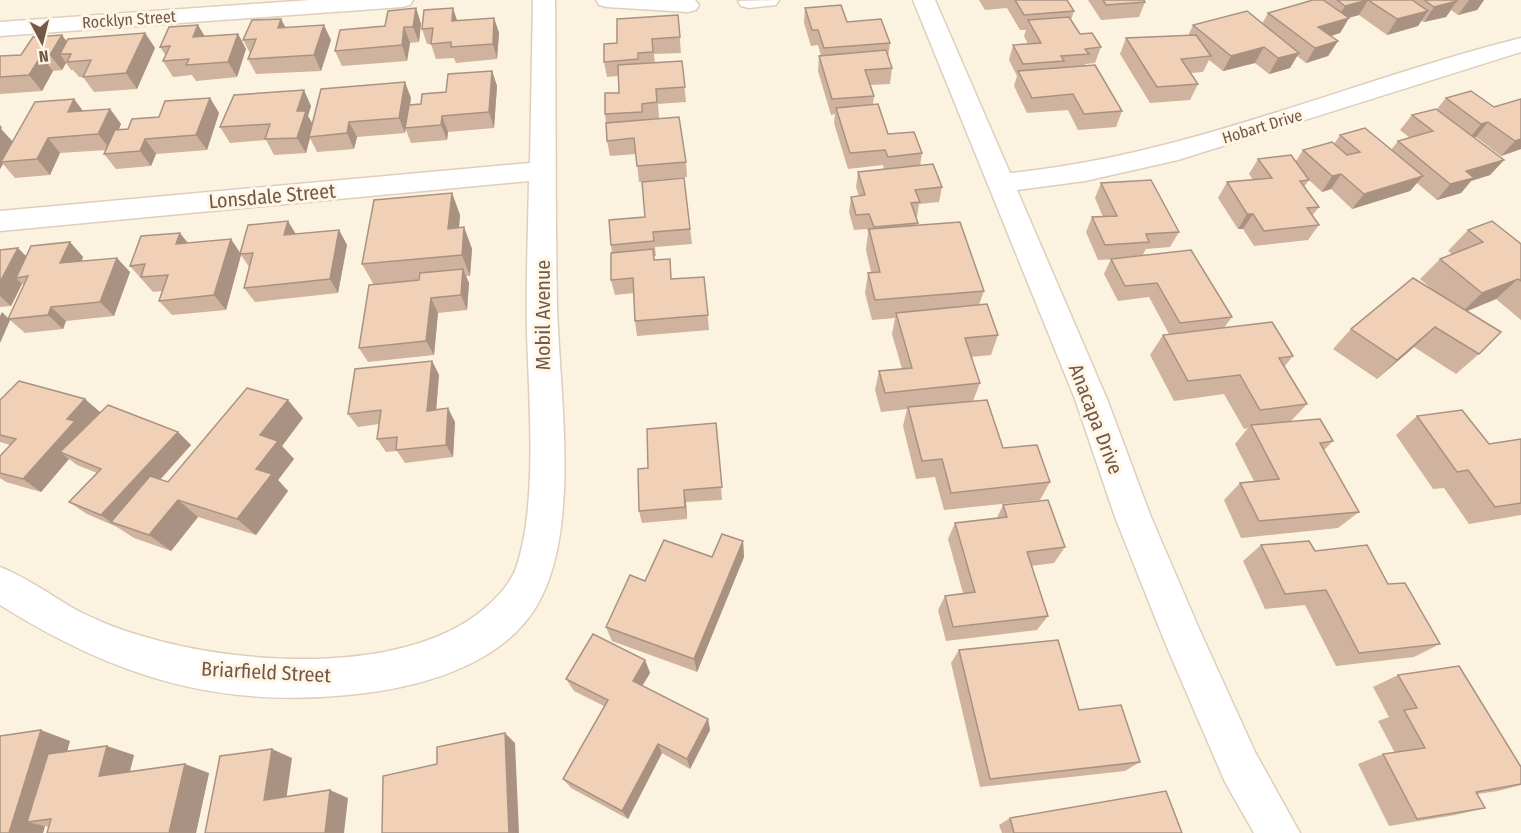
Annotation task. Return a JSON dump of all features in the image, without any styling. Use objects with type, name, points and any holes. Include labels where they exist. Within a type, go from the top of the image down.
[{"type":"street","name":"Rocklyn Street","points":[[0,28],[402,0]]},
{"type":"street","name":"Mobil Avenue","points":[[503,619],[525,592],[536,567],[546,501],[542,306],[544,0]]},
{"type":"street","points":[[607,0],[688,5]]},
{"type":"street","name":"Anacapa Drive","points":[[924,0],[1090,399],[1133,517],[1186,645],[1240,767],[1278,833]]},
{"type":"street","name":"Hobart Drive","points":[[999,183],[1084,174],[1158,157],[1521,45]]},
{"type":"street","name":"Lonsdale Street","points":[[0,221],[544,171]]},
{"type":"street","name":"Briarfield Street","points":[[0,585],[80,632],[129,652],[185,667],[250,675],[316,677],[386,672],[458,648],[484,634],[503,619]]},
{"type":"building","points":[[1015,0],[1067,0],[1074,11],[1024,15]]},
{"type":"building","points":[[1103,0],[1144,0],[1145,2],[1106,5]]},
{"type":"building","points":[[1313,0],[1323,0],[1349,18],[1318,27],[1338,41],[1315,48],[1268,13]]},
{"type":"building","points":[[1337,0],[1368,0],[1345,6]]},
{"type":"building","points":[[1368,0],[1412,0],[1428,11],[1397,19]]},
{"type":"building","points":[[1424,0],[1455,0],[1457,1],[1434,7]]},
{"type":"building","points":[[841,5],[847,22],[881,19],[890,43],[824,48],[818,30],[812,30],[805,8]]},
{"type":"building","points":[[416,8],[413,27],[404,27],[402,45],[335,51],[340,30],[385,26],[388,11]]},
{"type":"building","points":[[453,8],[452,21],[494,18],[493,44],[451,47],[451,42],[431,44],[433,28],[422,29],[424,10]]},
{"type":"building","points":[[1247,11],[1299,53],[1278,58],[1264,47],[1231,56],[1193,25]]},
{"type":"building","points":[[678,15],[680,37],[652,39],[653,52],[638,53],[638,59],[604,62],[604,44],[617,43],[617,19]]},
{"type":"building","points":[[1069,17],[1080,34],[1092,33],[1101,47],[1085,49],[1089,54],[1061,56],[1064,61],[1023,64],[1013,45],[1041,43],[1028,20]]},
{"type":"building","points":[[281,19],[278,28],[324,25],[314,55],[248,59],[256,39],[243,40],[252,20]]},
{"type":"building","points":[[198,25],[193,37],[238,34],[228,62],[186,65],[189,59],[163,61],[170,46],[160,47],[169,27]]},
{"type":"building","points":[[145,33],[126,73],[83,77],[91,60],[67,62],[71,54],[60,54],[68,39]]},
{"type":"building","points":[[62,35],[50,55],[41,56],[29,75],[0,77],[0,56],[21,55],[33,37]]},
{"type":"building","points":[[1196,35],[1211,56],[1181,59],[1198,84],[1157,87],[1126,38]]},
{"type":"building","points":[[886,50],[892,68],[865,70],[874,96],[832,99],[819,56]]},
{"type":"building","points":[[682,61],[685,87],[656,89],[657,102],[642,104],[642,112],[605,114],[605,93],[619,93],[618,65]]},
{"type":"building","points":[[1095,65],[1122,111],[1084,114],[1073,94],[1032,98],[1018,71]]},
{"type":"building","points":[[492,71],[489,112],[442,116],[441,125],[405,128],[409,105],[421,104],[422,94],[446,92],[448,74]]},
{"type":"building","points":[[405,82],[399,118],[349,122],[347,133],[309,137],[321,89]]},
{"type":"building","points":[[304,90],[297,111],[306,111],[297,138],[265,139],[270,124],[220,127],[234,95]]},
{"type":"building","points":[[1471,91],[1494,107],[1521,99],[1521,139],[1515,141],[1488,122],[1481,124],[1446,98]]},
{"type":"building","points":[[210,98],[196,135],[145,139],[140,151],[104,154],[115,130],[128,129],[132,119],[159,117],[165,101]]},
{"type":"building","points":[[74,99],[68,112],[110,109],[98,134],[48,138],[37,159],[1,162],[35,102]]},
{"type":"building","points":[[878,104],[888,134],[914,132],[922,153],[888,157],[885,150],[850,153],[836,108]]},
{"type":"building","points":[[1436,109],[1504,160],[1466,171],[1474,178],[1450,184],[1398,141],[1433,131],[1412,115]]},
{"type":"building","points":[[679,117],[686,162],[637,166],[634,138],[607,141],[606,123]]},
{"type":"building","points":[[1365,128],[1423,176],[1364,194],[1341,174],[1332,176],[1303,150],[1332,142],[1347,155],[1360,152],[1340,135]]},
{"type":"building","points":[[1291,155],[1309,180],[1300,181],[1319,207],[1307,208],[1319,225],[1264,231],[1253,214],[1247,214],[1227,182],[1272,178],[1258,159]]},
{"type":"building","points":[[933,164],[942,187],[915,190],[920,202],[911,203],[918,223],[874,227],[869,214],[856,215],[851,197],[865,195],[858,172]]},
{"type":"building","points":[[684,178],[690,229],[653,232],[654,241],[611,245],[609,220],[645,217],[642,182]]},
{"type":"building","points":[[1151,180],[1179,232],[1146,234],[1149,242],[1105,245],[1092,217],[1117,216],[1101,183]]},
{"type":"building","points":[[452,193],[448,229],[464,227],[462,255],[362,264],[374,200]]},
{"type":"building","points":[[288,221],[284,235],[339,230],[330,279],[244,288],[253,253],[240,254],[248,225]]},
{"type":"building","points":[[1492,221],[1521,244],[1521,281],[1518,279],[1482,293],[1440,259],[1483,242],[1468,230]]},
{"type":"building","points":[[960,222],[984,291],[875,300],[868,273],[880,272],[869,229]]},
{"type":"building","points":[[180,233],[176,244],[231,239],[214,295],[159,301],[168,275],[141,277],[145,264],[130,266],[141,236]]},
{"type":"building","points":[[70,242],[60,263],[117,258],[100,302],[51,307],[48,315],[8,319],[28,276],[16,278],[31,246]]},
{"type":"building","points":[[18,248],[0,282],[0,250]]},
{"type":"building","points":[[653,249],[654,260],[670,259],[671,279],[704,277],[708,315],[635,321],[633,278],[611,280],[611,253]]},
{"type":"building","points":[[1191,250],[1232,317],[1180,323],[1157,283],[1125,286],[1111,259]]},
{"type":"building","points":[[463,269],[461,295],[431,298],[426,341],[359,348],[369,285],[419,280],[420,273]]},
{"type":"building","points":[[1413,278],[1501,332],[1479,354],[1435,327],[1397,360],[1351,329]]},
{"type":"building","points":[[987,304],[998,335],[965,338],[980,383],[885,393],[879,371],[912,368],[896,313]]},
{"type":"building","points":[[1272,322],[1293,356],[1279,358],[1307,404],[1260,410],[1240,375],[1188,381],[1163,335]]},
{"type":"building","points":[[432,361],[427,411],[448,408],[446,445],[396,450],[397,437],[377,439],[381,410],[348,414],[355,369]]},
{"type":"building","points":[[19,381],[85,399],[67,419],[75,421],[23,479],[0,473],[0,456],[16,439],[0,435],[0,400]]},
{"type":"building","points":[[247,388],[288,400],[260,435],[278,441],[256,469],[272,474],[237,519],[178,500],[149,535],[111,522],[150,476],[168,482]]},
{"type":"building","points":[[987,400],[1003,448],[1037,445],[1050,482],[951,493],[942,459],[922,461],[908,407]]},
{"type":"building","points":[[108,405],[178,432],[101,515],[69,502],[101,469],[60,452]]},
{"type":"building","points":[[1462,410],[1489,444],[1521,439],[1521,503],[1495,507],[1468,470],[1457,472],[1417,416]]},
{"type":"building","points":[[1320,419],[1333,441],[1320,443],[1359,512],[1259,521],[1240,483],[1279,479],[1251,425]]},
{"type":"building","points":[[716,423],[722,487],[684,490],[685,507],[639,511],[638,469],[648,468],[647,429]]},
{"type":"building","points":[[1048,500],[1065,547],[1027,552],[1048,616],[953,627],[945,596],[975,592],[955,523],[1007,517],[1003,505]]},
{"type":"building","points":[[722,534],[743,541],[694,659],[606,627],[630,575],[645,581],[664,540],[712,557]]},
{"type":"building","points":[[1309,541],[1315,551],[1367,545],[1388,584],[1405,583],[1440,644],[1359,653],[1326,590],[1285,594],[1261,545]]},
{"type":"building","points":[[593,634],[645,660],[633,681],[708,719],[687,759],[658,744],[622,811],[563,779],[608,700],[566,679]]},
{"type":"building","points":[[1058,640],[1079,710],[1121,705],[1140,762],[990,779],[959,650]]},
{"type":"building","points":[[1459,666],[1521,767],[1521,784],[1476,792],[1485,808],[1417,819],[1383,754],[1425,748],[1404,710],[1417,708],[1398,675]]},
{"type":"building","points":[[41,730],[9,833],[0,833],[0,736]]},
{"type":"building","points":[[505,733],[509,833],[382,833],[383,776],[437,764],[437,747]]},
{"type":"building","points":[[107,746],[99,776],[185,764],[169,833],[47,833],[51,819],[27,822],[48,754]]},
{"type":"building","points":[[272,749],[264,800],[330,790],[325,833],[205,833],[220,756]]},
{"type":"building","points":[[1166,791],[1182,833],[1014,833],[1010,818]]}]
